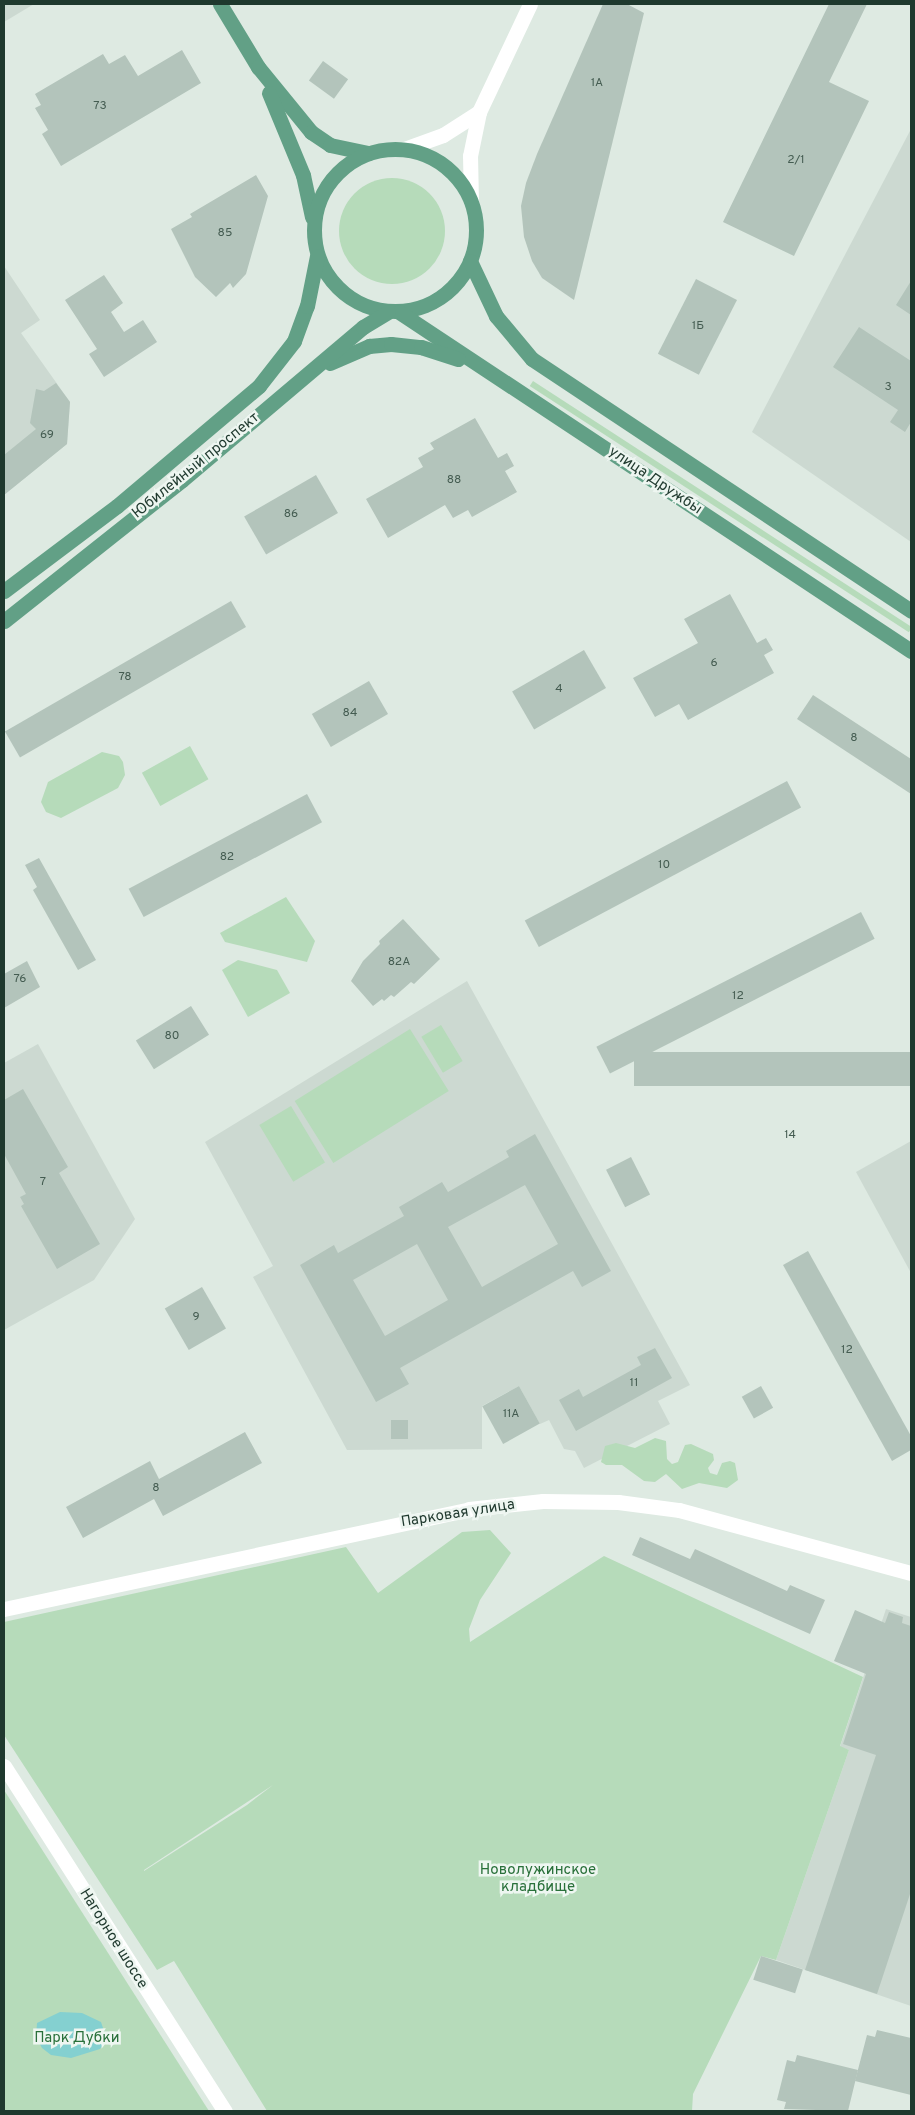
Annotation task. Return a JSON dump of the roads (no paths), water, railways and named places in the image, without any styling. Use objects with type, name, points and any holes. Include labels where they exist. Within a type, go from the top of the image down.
[{"type":"main road","points":[[220,4],[258,67],[311,132],[330,145],[369,153]]},
{"type":"main road","points":[[258,67],[303,175],[317,256],[328,277],[344,294],[365,306],[394,312],[422,307],[442,297],[458,281],[470,261],[475,235],[471,202],[460,182],[445,166],[426,155],[404,149],[369,153],[355,159],[334,176],[319,200],[313,227]]},
{"type":"main road","name":"Юбилейный проспект","points":[[4,592],[117,506],[259,386],[294,341],[307,306],[317,256]]},
{"type":"main road","points":[[470,261],[496,316],[532,360],[911,611]]},
{"type":"main road","name":"Юбилейный проспект","points":[[4,621],[182,480],[363,327],[394,312]]},
{"type":"main road","name":"улица Дружбы","points":[[394,312],[911,651]]},
{"type":"main road","points":[[302,378],[346,354],[369,346],[391,344],[421,347],[477,365]]},
{"type":"street","points":[[471,202],[470,156],[479,112],[530,4]]},
{"type":"street","points":[[404,149],[443,135],[479,112]]},
{"type":"street","name":"Парковая улица","points":[[4,1609],[362,1530],[469,1509],[543,1501],[618,1502],[679,1510],[753,1528],[911,1573]]},
{"type":"street","name":"Нагорное шоссе","points":[[4,1766],[225,2111]]},
{"type":"water","points":[[60,2012],[82,2013],[101,2022],[107,2040],[100,2049],[71,2058],[51,2055],[42,2048],[36,2037],[37,2023]]},
{"type":"park label","name":"Новолужинское кладбище","points":[[538,1878]]},
{"type":"park label","name":"Парк Дубки","points":[[77,2039]]}]
